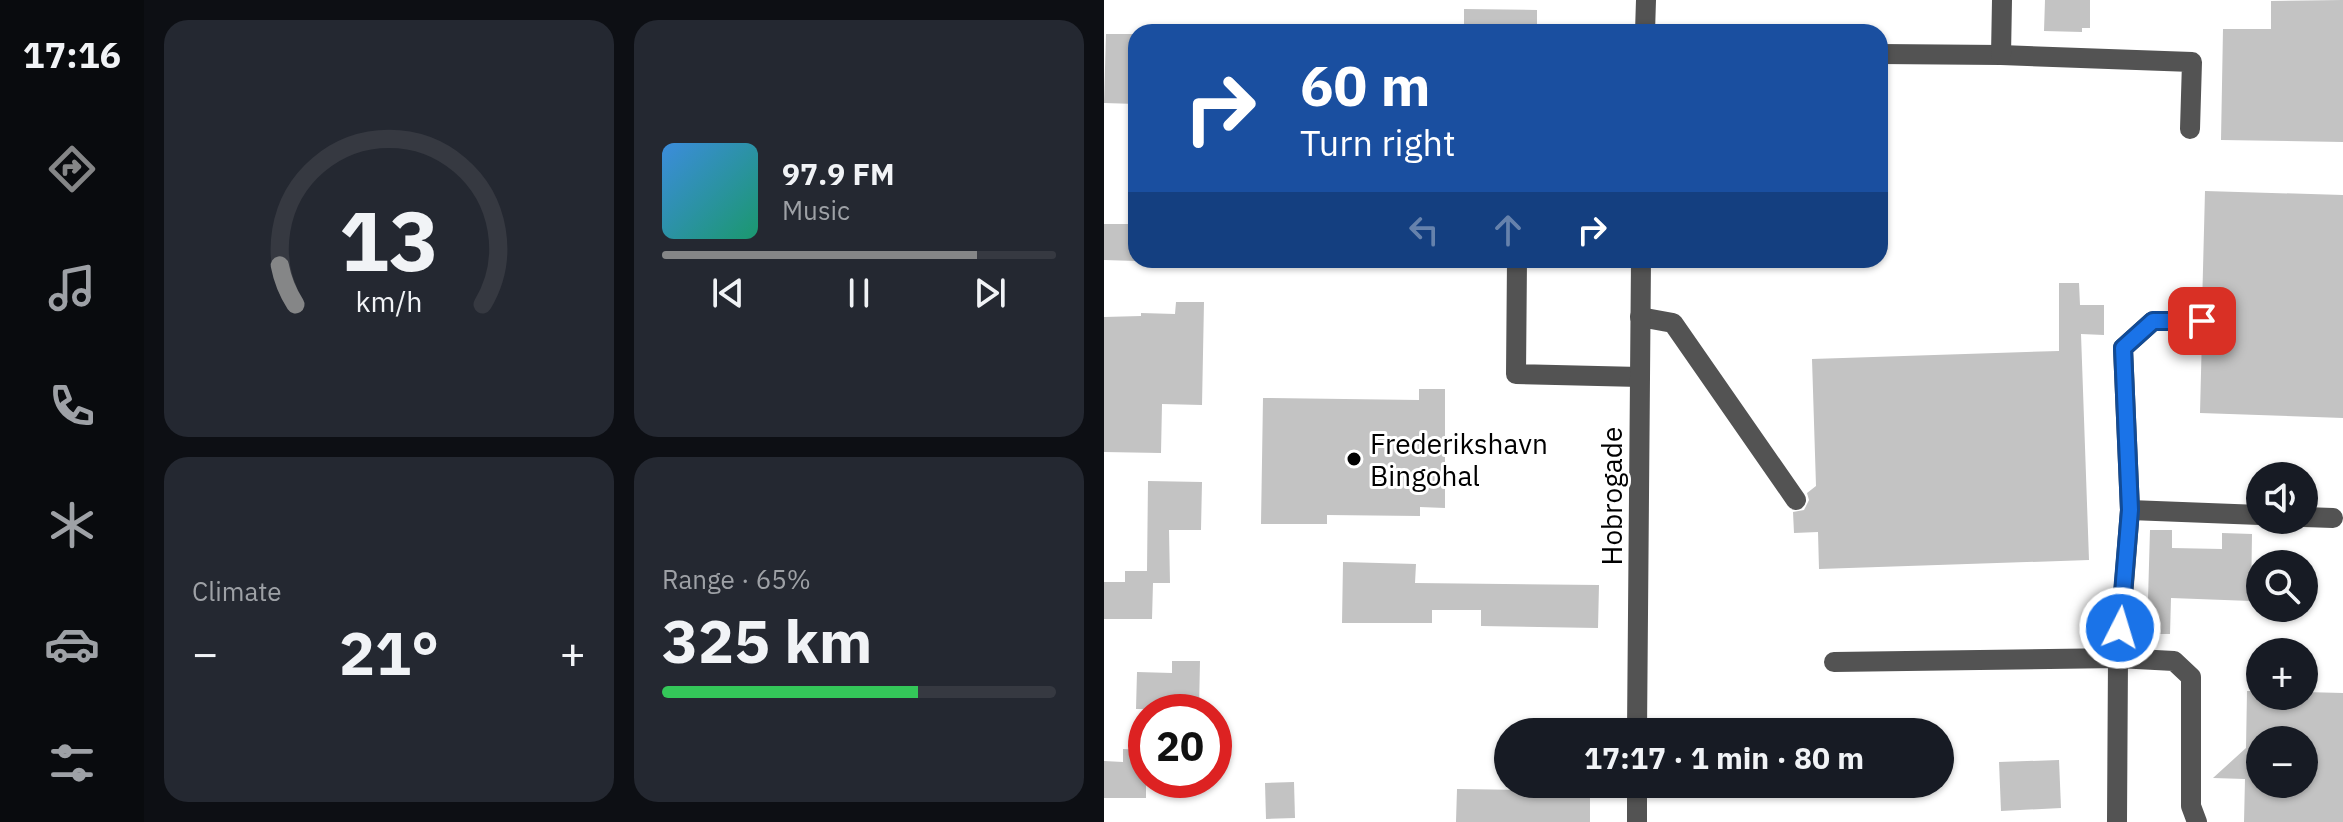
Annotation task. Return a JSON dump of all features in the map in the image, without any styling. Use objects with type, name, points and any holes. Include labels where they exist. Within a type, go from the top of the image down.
[{"type":"street","points":[[1645,24],[1646,0]]},
{"type":"street","points":[[2001,55],[2002,0]]},
{"type":"street","points":[[1888,54],[2192,62],[2190,129]]},
{"type":"street","points":[[1517,268],[1516,374],[1640,377]]},
{"type":"street","name":"Hobrogade","points":[[1637,718],[1641,268]]},
{"type":"street","points":[[1640,317],[1673,323],[1796,500]]},
{"type":"street","points":[[2117,822],[2118,658],[2130,510],[2123,348],[2153,321],[2202,321]]},
{"type":"street","points":[[2130,510],[2246,514]]},
{"type":"street","points":[[2318,517],[2333,518]]},
{"type":"street","points":[[1834,662],[2118,658],[2174,661],[2191,677],[2191,806],[2197,822]]},
{"type":"street","points":[[1637,798],[1637,822]]},
{"type":"building","points":[[2045,0],[2090,0],[2090,28],[2082,28],[2082,32],[2044,31]]},
{"type":"building","points":[[2343,0],[2343,142],[2221,140],[2223,29],[2271,29],[2271,1]]},
{"type":"building","points":[[1464,9],[1537,10],[1537,24],[1464,24]]},
{"type":"building","points":[[1106,34],[1128,34],[1128,104],[1104,103]]},
{"type":"building","points":[[2205,191],[2343,195],[2343,418],[2200,413],[2202,334],[2209,332],[2215,322],[2213,314],[2202,308]]},
{"type":"building","points":[[1104,224],[1128,224],[1128,261],[1104,260]]},
{"type":"building","points":[[2059,283],[2079,283],[2080,305],[2104,305],[2104,335],[2081,334],[2089,560],[1819,569],[1818,532],[1794,533],[1793,512],[1804,510],[1809,500],[1807,493],[1816,486],[1812,359],[2059,351]]},
{"type":"building","points":[[1176,302],[1204,302],[1202,405],[1162,404],[1161,453],[1104,452],[1104,317],[1141,316],[1141,313],[1175,314]]},
{"type":"building","name":"Frederikshavn Bingohal","points":[[1419,389],[1445,389],[1445,508],[1420,507],[1420,516],[1327,515],[1327,524],[1261,524],[1263,398],[1419,400]]},
{"type":"building","points":[[1148,481],[1202,482],[1201,530],[1169,530],[1170,583],[1153,583],[1152,619],[1104,619],[1104,582],[1125,582],[1125,571],[1147,571]]},
{"type":"building","points":[[2150,530],[2172,530],[2172,548],[2222,549],[2222,533],[2252,534],[2252,550],[2246,550],[2246,601],[2171,598],[2170,634],[2147,634]]},
{"type":"building","points":[[1343,562],[1416,564],[1415,583],[1599,585],[1598,628],[1481,626],[1481,610],[1432,610],[1432,623],[1342,623]]},
{"type":"building","points":[[1172,661],[1200,661],[1199,694],[1136,694],[1137,672],[1172,673]]},
{"type":"building","points":[[2318,692],[2343,693],[2343,822],[2244,822],[2245,779],[2213,778],[2246,748],[2246,798],[2318,798],[2318,726],[2246,726],[2247,710],[2318,710]]},
{"type":"building","points":[[1123,749],[1128,749],[1128,798],[1104,798],[1104,761],[1123,762]]},
{"type":"building","points":[[2059,760],[2061,808],[2001,811],[1999,762]]},
{"type":"building","points":[[1294,782],[1295,818],[1266,819],[1265,783]]},
{"type":"building","points":[[1457,789],[1494,790],[1494,798],[1590,798],[1590,822],[1456,822]]},
{"type":"place","name":"Frederikshavn Bingohal","points":[[1354,459]]},
{"type":"route","points":[[2120,628],[2130,510],[2123,348],[2153,321],[2202,321]]}]
